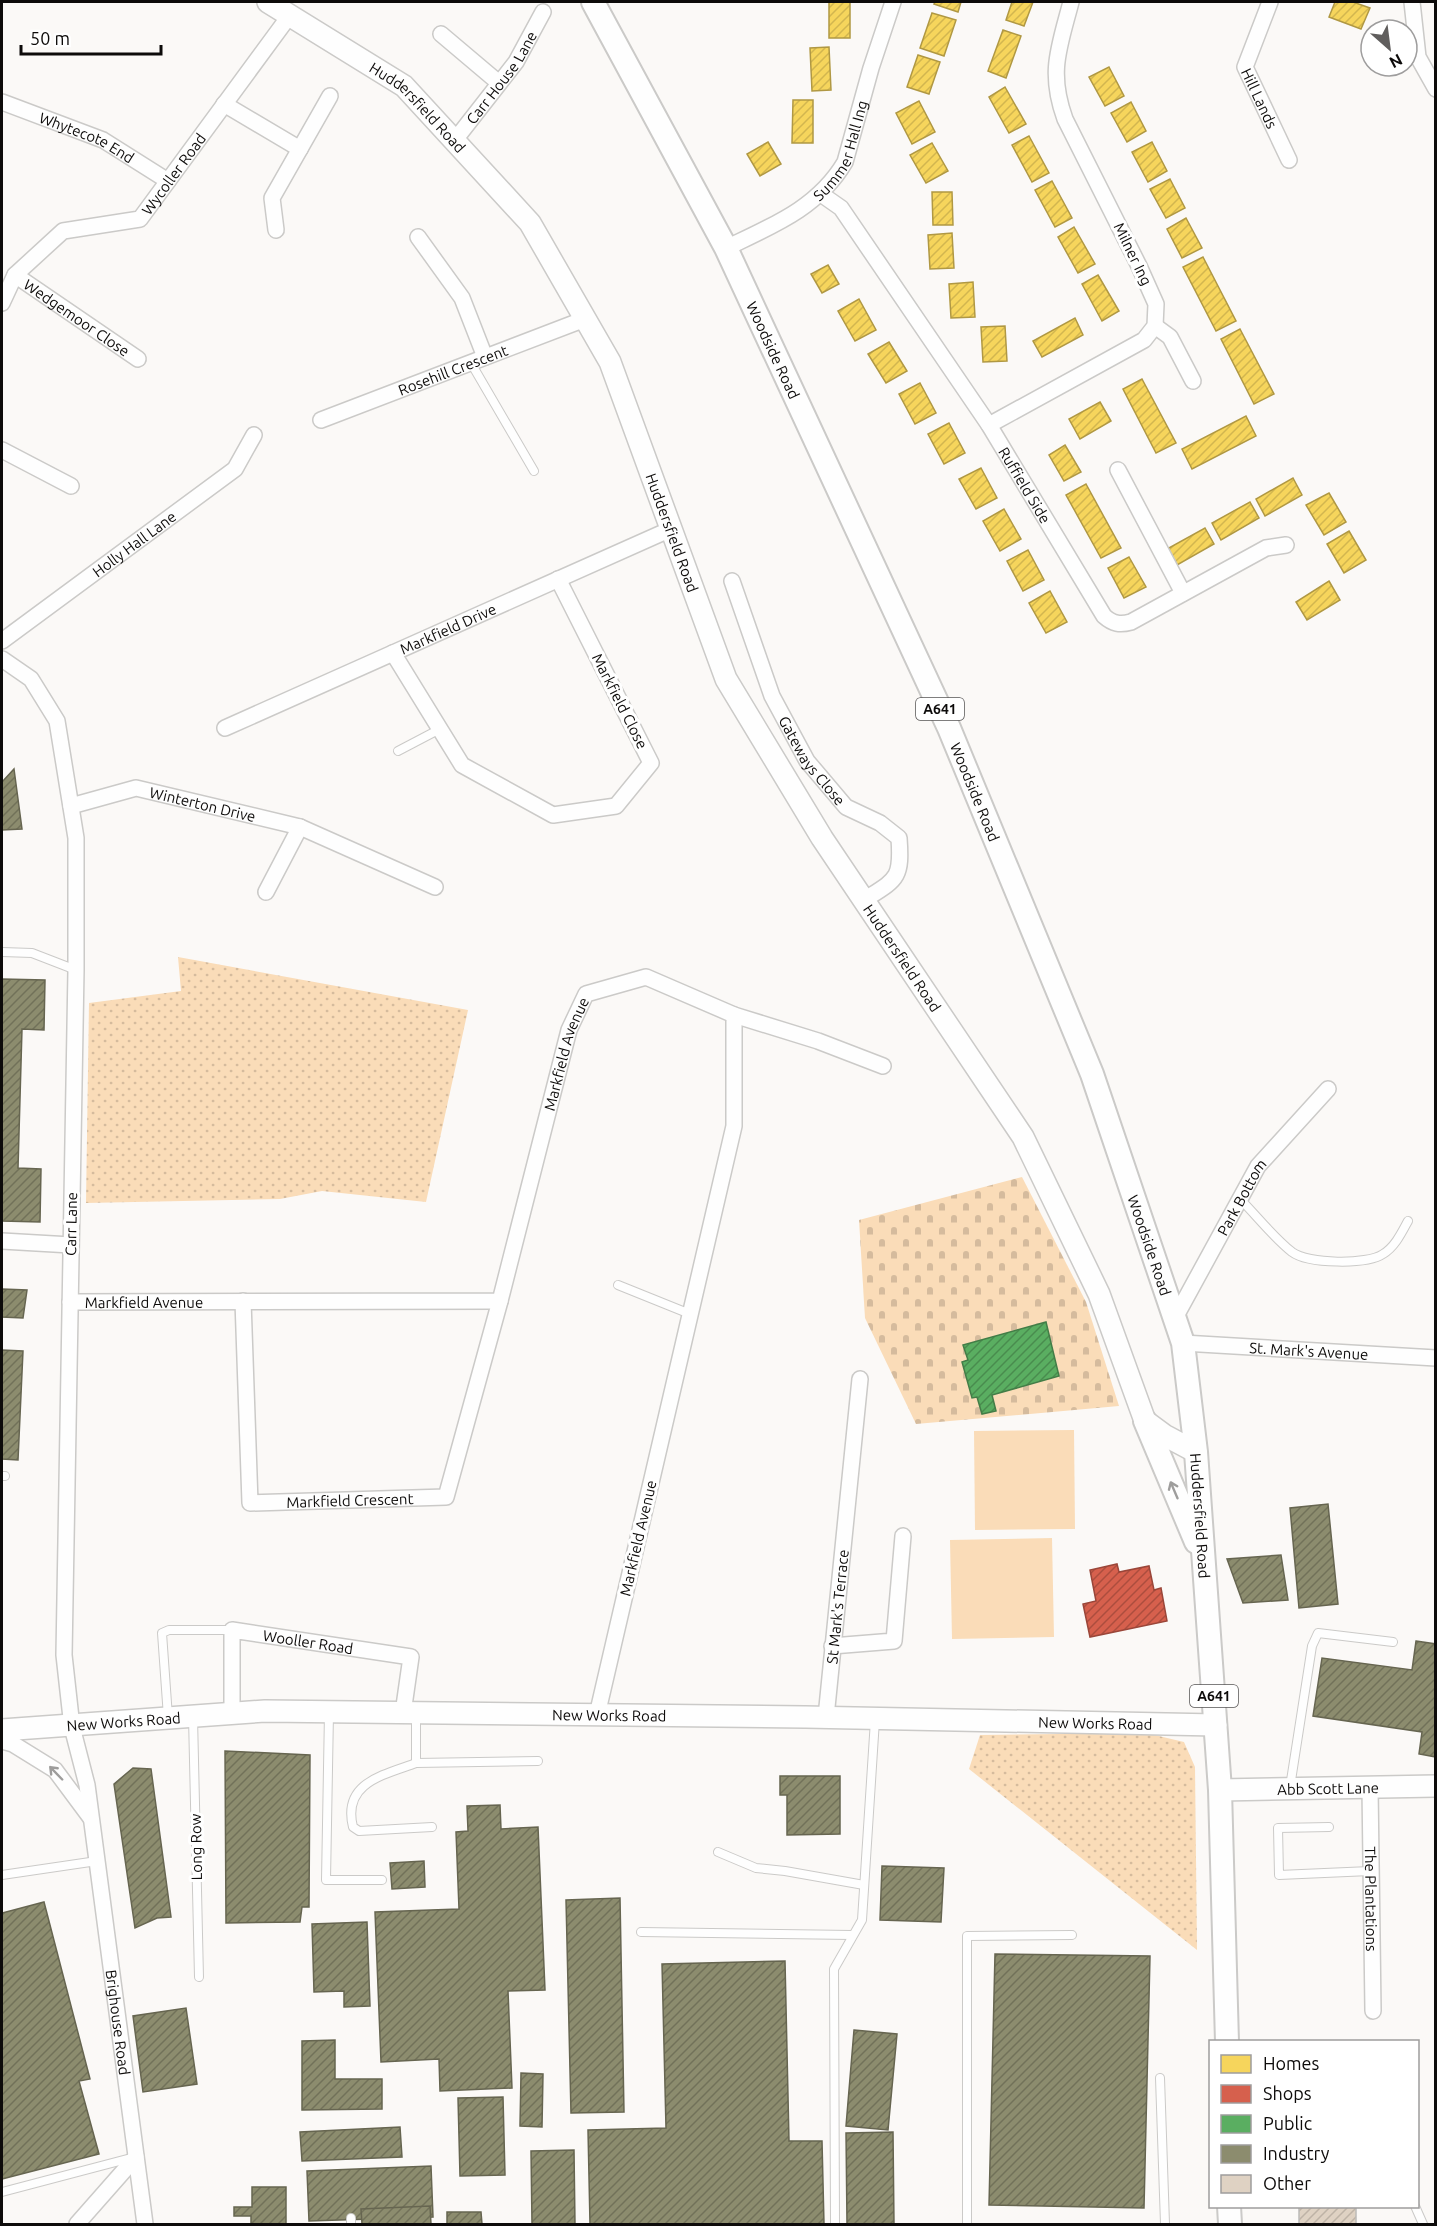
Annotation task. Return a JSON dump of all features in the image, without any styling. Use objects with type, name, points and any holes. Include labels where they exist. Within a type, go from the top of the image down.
[{"type":"main road","name":"Huddersfield Road","points":[[268,2],[404,86],[530,223],[610,362],[726,679],[822,838],[1023,1137],[1098,1294],[1145,1421],[1171,1439],[1196,1452],[1220,1790],[1227,2040]]},
{"type":"main road","name":"Woodside Road","points":[[593,2],[726,248],[949,728],[1092,1074],[1183,1343],[1196,1452]]},
{"type":"main road","points":[[1145,1421],[1204,1563]]},
{"type":"main road","name":"New Works Road","points":[[2,1731],[265,1711],[826,1717],[1216,1725]]},
{"type":"main road","name":"Abb Scott Lane","points":[[1220,1790],[1436,1786]]},
{"type":"main road","points":[[1229,2208],[1230,2224]]},
{"type":"street","name":"Summer Hall Ing","points":[[726,248],[787,219],[821,194],[845,162],[870,68],[893,2]]},
{"type":"street","name":"Milner Ing","points":[[1071,2],[1059,49],[1055,78],[1058,99],[1065,119],[1156,304],[1155,326]]},
{"type":"street","name":"Hill Lands","points":[[1270,2],[1245,67],[1289,160]]},
{"type":"street","points":[[1413,2],[1418,57],[1436,88]]},
{"type":"street","name":"Carr House Lane","points":[[455,140],[516,62],[543,12]]},
{"type":"street","name":"Wycoller Road","points":[[15,275],[63,231],[140,219],[290,15]]},
{"type":"street","points":[[441,34],[499,83]]},
{"type":"street","points":[[276,230],[272,198],[330,96]]},
{"type":"street","name":"Whytecote End","points":[[2,102],[103,140],[168,182]]},
{"type":"street","points":[[224,104],[300,149]]},
{"type":"street","name":"Ruffield Side","points":[[821,194],[841,208],[988,425],[1104,616],[1110,621],[1123,624],[1131,622],[1266,548],[1286,545]]},
{"type":"street","points":[[418,237],[462,298],[478,360]]},
{"type":"street","points":[[2,303],[15,275]]},
{"type":"street","name":"Wedgemoor Close","points":[[15,275],[138,359]]},
{"type":"street","name":"Rosehill Crescent","points":[[321,420],[585,319]]},
{"type":"street","points":[[988,425],[1144,340],[1155,326],[1170,337],[1193,381]]},
{"type":"street","name":"Holly Hall Lane","points":[[2,641],[235,469],[254,435]]},
{"type":"street","points":[[2,450],[71,486]]},
{"type":"street","points":[[1118,470],[1183,593]]},
{"type":"street","name":"Markfield Drive","points":[[225,728],[671,529]]},
{"type":"street","name":"Markfield Close","points":[[393,653],[462,765],[553,815],[616,806],[651,763],[558,579]]},
{"type":"street","name":"Gateways Close","points":[[732,580],[772,696],[807,761],[846,807],[880,823],[899,838],[901,864],[891,883],[864,900]]},
{"type":"street","name":"Carr Lane","points":[[2,659],[31,679],[57,722],[76,838],[76,970],[64,1655],[72,1727]]},
{"type":"street","name":"Winterton Drive","points":[[71,806],[136,788],[300,827],[435,886]]},
{"type":"street","points":[[266,892],[300,827]]},
{"type":"street","name":"Markfield Avenue","points":[[70,1302],[500,1301],[569,1030],[586,994],[646,977],[734,1015],[734,1126],[597,1715]]},
{"type":"street","points":[[734,1015],[818,1041],[883,1066]]},
{"type":"street","name":"Park Bottom","points":[[1174,1318],[1258,1166],[1328,1089]]},
{"type":"street","points":[[2,1241],[71,1245]]},
{"type":"street","name":"Markfield Crescent","points":[[243,1301],[250,1503],[446,1497],[500,1301]]},
{"type":"street","name":"St. Mark's Avenue","points":[[1183,1343],[1436,1358]]},
{"type":"street","name":"St Mark's Terrace","points":[[826,1717],[846,1497],[860,1378]]},
{"type":"street","points":[[832,1646],[894,1641],[903,1536]]},
{"type":"street","points":[[232,1630],[232,1713]]},
{"type":"street","name":"Wooller Road","points":[[232,1630],[411,1657],[410,1713]]},
{"type":"street","name":"Brighouse Road","points":[[72,1727],[87,1785],[145,2224]]},
{"type":"street","name":"Brighouse Road","points":[[2,1741],[13,1744],[55,1770],[92,1820]]},
{"type":"street","name":"The Plantations","points":[[1370,1787],[1372,2011]]},
{"type":"street","points":[[77,2224],[136,2157]]},
{"type":"lane","points":[[478,360],[534,471]]},
{"type":"lane","points":[[398,751],[440,729]]},
{"type":"lane","points":[[2,952],[32,953],[76,970]]},
{"type":"lane","points":[[1240,1198],[1294,1254],[1319,1260],[1354,1262],[1383,1255],[1399,1238],[1408,1221]]},
{"type":"lane","points":[[618,1285],[690,1314]]},
{"type":"lane","points":[[168,1719],[162,1633],[169,1630],[232,1630]]},
{"type":"lane","points":[[1289,1788],[1312,1646],[1317,1633],[1393,1642]]},
{"type":"lane","points":[[329,1712],[326,1880],[382,1880]]},
{"type":"lane","points":[[410,1713],[416,1763]]},
{"type":"lane","name":"Long Row","points":[[193,1717],[199,1977]]},
{"type":"lane","points":[[835,2224],[834,1969],[862,1920],[875,1718]]},
{"type":"lane","points":[[432,1827],[358,1831],[353,1827],[350,1815],[352,1800],[361,1788],[382,1775],[416,1763],[538,1761]]},
{"type":"lane","points":[[1329,1827],[1278,1828],[1279,1875],[1370,1870]]},
{"type":"lane","points":[[718,1852],[756,1868],[864,1885]]},
{"type":"lane","points":[[2,1875],[97,1861]]},
{"type":"lane","points":[[641,1932],[852,1935]]},
{"type":"lane","points":[[967,2224],[967,1936],[1072,1935]]},
{"type":"lane","points":[[1160,2078],[1165,2224]]},
{"type":"lane","points":[[2,2192],[136,2157]]},
{"type":"lane","points":[[1416,2208],[1423,2224]]},
{"type":"green space","points":[[178,957],[468,1010],[426,1202],[322,1191],[280,1199],[86,1203],[89,1003],[181,991]]},
{"type":"green space","points":[[1022,1177],[1086,1302],[1119,1406],[916,1424],[865,1318],[859,1220]]},
{"type":"green space","points":[[1074,1430],[1075,1529],[975,1530],[974,1431]]},
{"type":"green space","points":[[1052,1538],[1054,1637],[952,1639],[950,1540]]},
{"type":"green space","points":[[1146,1733],[1184,1742],[1195,1767],[1197,1950],[969,1769],[980,1735]]},
{"type":"building: Homes","points":[[829,2],[850,2],[850,38],[829,38]]},
{"type":"building: Homes","points":[[935,2],[961,2],[958,12],[934,4]]},
{"type":"building: Homes","points":[[1012,2],[1033,2],[1024,26],[1006,20]]},
{"type":"building: Homes","points":[[1335,2],[1353,2],[1370,8],[1366,18],[1359,18],[1359,28],[1329,17]]},
{"type":"building: Homes","points":[[932,13],[956,20],[944,56],[920,48]]},
{"type":"building: Homes","points":[[1003,30],[1021,36],[1006,78],[988,71]]},
{"type":"building: Homes","points":[[829,47],[831,90],[812,91],[810,48]]},
{"type":"building: Homes","points":[[918,55],[940,62],[929,94],[907,87]]},
{"type":"building: Homes","points":[[1109,67],[1124,96],[1105,106],[1089,77]]},
{"type":"building: Homes","points":[[1005,87],[1026,124],[1009,133],[989,97]]},
{"type":"building: Homes","points":[[793,100],[813,100],[813,143],[792,143]]},
{"type":"building: Homes","points":[[919,101],[935,132],[912,144],[896,113]]},
{"type":"building: Homes","points":[[1131,102],[1146,131],[1127,142],[1111,113]]},
{"type":"building: Homes","points":[[1029,136],[1049,173],[1032,182],[1012,145]]},
{"type":"building: Homes","points":[[768,142],[781,164],[760,176],[747,154]]},
{"type":"building: Homes","points":[[1152,142],[1167,171],[1148,182],[1132,152]]},
{"type":"building: Homes","points":[[932,143],[948,171],[926,183],[910,155]]},
{"type":"building: Homes","points":[[1170,179],[1185,208],[1166,218],[1150,189]]},
{"type":"building: Homes","points":[[1052,181],[1072,218],[1055,227],[1035,190]]},
{"type":"building: Homes","points":[[932,192],[952,192],[953,225],[933,225]]},
{"type":"building: Homes","points":[[1186,218],[1202,248],[1182,258],[1167,229]]},
{"type":"building: Homes","points":[[1074,227],[1095,264],[1078,273],[1058,237]]},
{"type":"building: Homes","points":[[952,233],[954,268],[930,269],[928,235]]},
{"type":"building: Homes","points":[[1203,257],[1236,321],[1216,331],[1183,267]]},
{"type":"building: Homes","points":[[828,265],[839,284],[822,293],[811,274]]},
{"type":"building: Homes","points":[[1098,275],[1119,311],[1102,321],[1082,284]]},
{"type":"building: Homes","points":[[973,282],[975,317],[951,318],[949,284]]},
{"type":"building: Homes","points":[[859,299],[876,330],[855,341],[838,311]]},
{"type":"building: Homes","points":[[1075,318],[1083,335],[1042,357],[1033,341]]},
{"type":"building: Homes","points":[[1005,326],[1007,361],[983,362],[981,327]]},
{"type":"building: Homes","points":[[1240,329],[1274,394],[1254,404],[1221,339]]},
{"type":"building: Homes","points":[[889,342],[907,371],[886,383],[868,354]]},
{"type":"building: Homes","points":[[1142,379],[1176,443],[1156,453],[1123,389]]},
{"type":"building: Homes","points":[[920,383],[936,413],[915,424],[899,394]]},
{"type":"building: Homes","points":[[1100,402],[1111,421],[1080,439],[1069,419]]},
{"type":"building: Homes","points":[[1246,416],[1256,436],[1192,469],[1182,449]]},
{"type":"building: Homes","points":[[949,423],[965,453],[944,464],[928,434]]},
{"type":"building: Homes","points":[[1065,445],[1081,472],[1064,481],[1049,455]]},
{"type":"building: Homes","points":[[981,468],[997,498],[976,509],[959,479]]},
{"type":"building: Homes","points":[[1293,478],[1302,495],[1265,516],[1256,499]]},
{"type":"building: Homes","points":[[1086,484],[1121,548],[1101,558],[1066,495]]},
{"type":"building: Homes","points":[[1329,493],[1346,522],[1324,535],[1306,505]]},
{"type":"building: Homes","points":[[1250,502],[1259,518],[1221,540],[1212,523]]},
{"type":"building: Homes","points":[[1004,509],[1021,539],[1000,551],[983,521]]},
{"type":"building: Homes","points":[[1205,528],[1214,544],[1177,565],[1167,549]]},
{"type":"building: Homes","points":[[1349,531],[1366,560],[1344,573],[1327,544]]},
{"type":"building: Homes","points":[[1028,550],[1044,580],[1023,591],[1007,561]]},
{"type":"building: Homes","points":[[1129,557],[1146,587],[1124,598],[1108,568]]},
{"type":"building: Homes","points":[[1329,581],[1340,600],[1307,620],[1296,602]]},
{"type":"building: Homes","points":[[1050,591],[1067,622],[1046,633],[1029,603]]},
{"type":"building: Shops","points":[[1117,1564],[1119,1572],[1149,1566],[1154,1590],[1161,1588],[1167,1621],[1090,1637],[1083,1604],[1096,1601],[1090,1570]]},
{"type":"building: Public","points":[[1046,1322],[1059,1376],[992,1395],[996,1411],[982,1414],[977,1397],[972,1398],[962,1362],[968,1360],[963,1345]]},
{"type":"building: Industry","points":[[14,769],[22,829],[2,830],[2,782]]},
{"type":"building: Industry","points":[[2,979],[45,980],[44,1030],[22,1029],[18,1168],[41,1169],[40,1222],[2,1221]]},
{"type":"building: Industry","points":[[2,1289],[27,1290],[23,1318],[2,1317]]},
{"type":"building: Industry","points":[[2,1350],[23,1351],[18,1460],[2,1459]]},
{"type":"building: Industry","points":[[1328,1504],[1338,1604],[1299,1608],[1290,1508]]},
{"type":"building: Industry","points":[[1281,1555],[1288,1600],[1243,1603],[1227,1559]]},
{"type":"building: Industry","points":[[1416,1641],[1436,1644],[1436,1757],[1419,1754],[1422,1732],[1313,1716],[1322,1658],[1412,1670]]},
{"type":"building: Industry","points":[[225,1751],[310,1755],[309,1907],[302,1907],[300,1922],[226,1923]]},
{"type":"building: Industry","points":[[133,1768],[151,1769],[171,1917],[157,1918],[135,1928],[114,1784]]},
{"type":"building: Industry","points":[[780,1776],[840,1776],[840,1834],[787,1835],[787,1795],[780,1795]]},
{"type":"building: Industry","points":[[500,1805],[501,1829],[538,1827],[545,1990],[508,1991],[512,2088],[440,2091],[439,2059],[381,2062],[375,1912],[459,1909],[456,1832],[468,1831],[467,1806]]},
{"type":"building: Industry","points":[[424,1861],[425,1887],[392,1889],[390,1863]]},
{"type":"building: Industry","points":[[882,1866],[944,1868],[941,1922],[880,1920]]},
{"type":"building: Industry","points":[[620,1898],[624,2112],[571,2113],[566,1900]]},
{"type":"building: Industry","points":[[44,1902],[90,2079],[79,2081],[99,2154],[2,2179],[2,1913]]},
{"type":"building: Industry","points":[[367,1922],[370,2006],[344,2007],[344,1991],[314,1992],[312,1924]]},
{"type":"building: Industry","points":[[995,1954],[1150,1956],[1144,2208],[989,2205]]},
{"type":"building: Industry","points":[[785,1961],[789,2141],[822,2141],[824,2224],[590,2224],[588,2130],[666,2128],[662,1964]]},
{"type":"building: Industry","points":[[186,2008],[197,2084],[143,2092],[133,2016]]},
{"type":"building: Industry","points":[[854,2030],[897,2034],[888,2130],[846,2126]]},
{"type":"building: Industry","points":[[335,2040],[335,2079],[382,2079],[382,2109],[302,2110],[302,2041]]},
{"type":"building: Industry","points":[[521,2073],[543,2074],[542,2127],[520,2126]]},
{"type":"building: Industry","points":[[503,2097],[505,2175],[460,2176],[458,2098]]},
{"type":"building: Industry","points":[[400,2127],[402,2157],[302,2161],[300,2132]]},
{"type":"building: Industry","points":[[893,2132],[894,2224],[847,2224],[846,2133]]},
{"type":"building: Industry","points":[[574,2150],[575,2224],[532,2224],[531,2151]]},
{"type":"building: Industry","points":[[431,2166],[433,2217],[309,2221],[307,2171]]},
{"type":"building: Industry","points":[[252,2187],[286,2187],[286,2224],[251,2224],[251,2216],[234,2216],[234,2207],[252,2207]]},
{"type":"building: Industry","points":[[430,2206],[431,2224],[362,2224],[361,2209]]},
{"type":"building: Industry","points":[[447,2212],[481,2212],[482,2224],[447,2224]]},
{"type":"building: Other","points":[[1299,2208],[1356,2208],[1356,2224],[1299,2224]]}]
